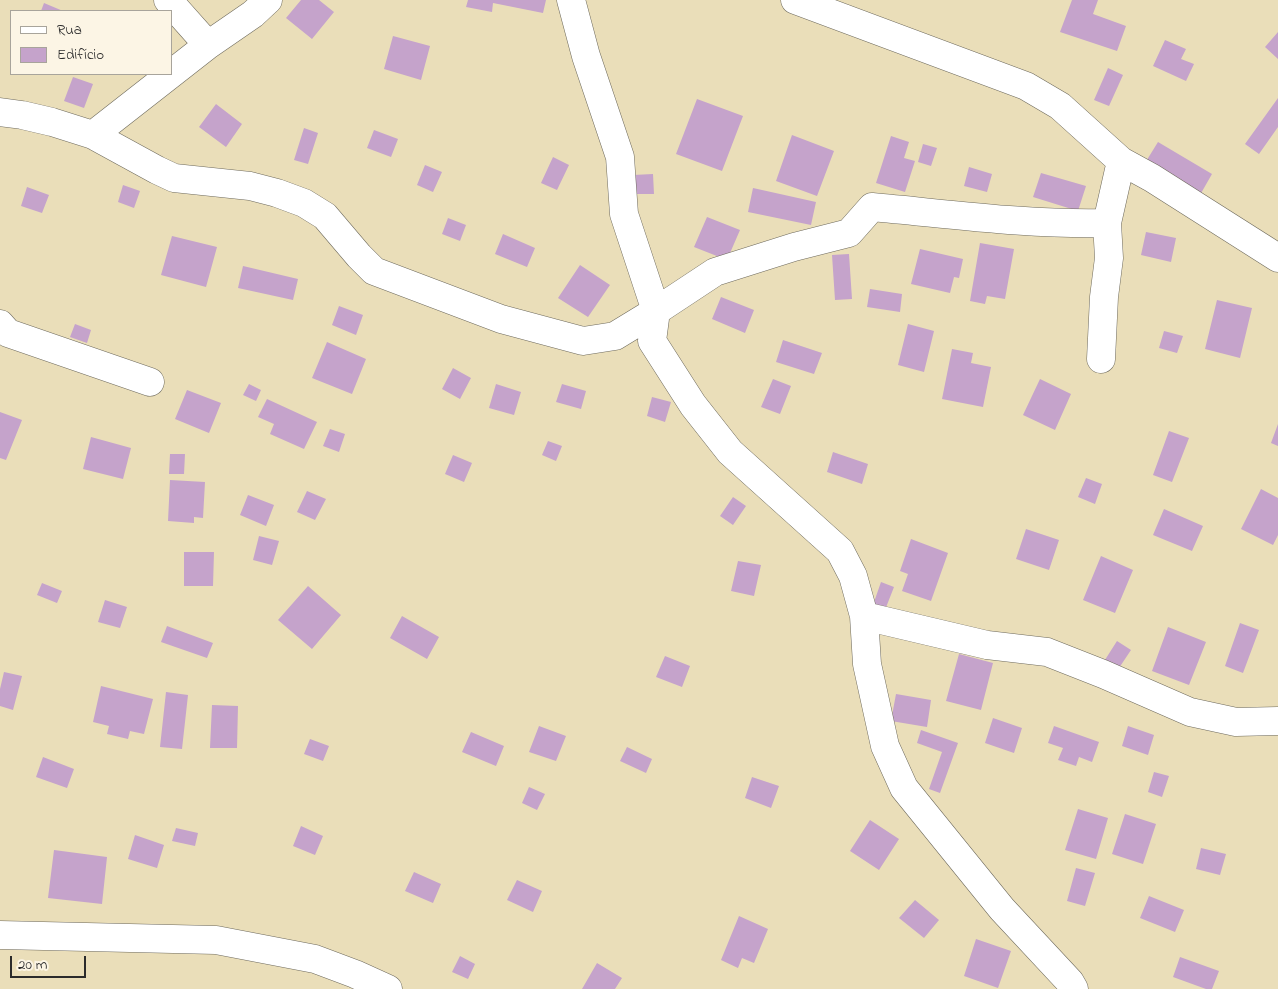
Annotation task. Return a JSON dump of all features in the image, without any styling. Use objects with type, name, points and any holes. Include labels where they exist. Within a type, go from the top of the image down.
[{"type":"street","points":[[168,0],[208,45]]},
{"type":"street","points":[[172,73],[208,45],[254,14],[268,0]]},
{"type":"street","points":[[571,0],[586,56],[620,157],[624,214],[656,311],[652,341],[693,405],[730,452],[840,551],[853,576],[864,616],[867,664],[885,746],[904,788],[1002,909],[1070,982],[1074,989]]},
{"type":"street","points":[[795,0],[1026,86],[1060,106],[1121,161],[1152,178],[1278,258]]},
{"type":"street","points":[[93,135],[170,75]]},
{"type":"street","points":[[0,112],[52,122],[93,135],[174,178],[250,186],[304,203],[325,216],[374,271],[500,319],[583,341],[615,336],[715,272],[794,247],[849,233],[872,207],[1042,222],[1107,223]]},
{"type":"street","points":[[1101,359],[1104,296],[1109,258],[1107,223],[1121,161]]},
{"type":"street","points":[[0,324],[8,333],[150,382]]},
{"type":"street","points":[[864,616],[987,645],[1047,652],[1190,712],[1236,722],[1278,721]]},
{"type":"street","points":[[0,935],[216,940],[315,959],[388,989]]},
{"type":"building","points":[[301,0],[319,0],[334,12],[312,39],[286,18]]},
{"type":"building","points":[[468,0],[546,0],[543,13],[493,3],[492,12],[466,7]]},
{"type":"building","points":[[1072,0],[1098,0],[1093,14],[1126,26],[1117,51],[1060,32]]},
{"type":"building","points":[[44,3],[61,10],[41,10]]},
{"type":"building","points":[[1278,32],[1278,59],[1265,47]]},
{"type":"building","points":[[393,36],[430,46],[421,80],[384,69]]},
{"type":"building","points":[[1165,40],[1186,49],[1181,59],[1194,64],[1186,81],[1153,66]]},
{"type":"building","points":[[1108,68],[1123,75],[1109,106],[1094,100]]},
{"type":"building","points":[[73,77],[93,84],[84,108],[64,101]]},
{"type":"building","points":[[1278,98],[1278,127],[1259,154],[1245,144]]},
{"type":"building","points":[[697,99],[743,116],[722,171],[676,154]]},
{"type":"building","points":[[216,104],[242,124],[226,147],[199,127]]},
{"type":"building","points":[[304,128],[318,133],[308,164],[294,160]]},
{"type":"building","points":[[374,130],[398,139],[391,157],[367,148]]},
{"type":"building","points":[[792,135],[834,151],[817,196],[776,181]]},
{"type":"building","points":[[891,136],[909,142],[904,158],[915,161],[905,192],[876,183]]},
{"type":"building","points":[[1158,142],[1212,174],[1200,195],[1145,163]]},
{"type":"building","points":[[923,144],[937,148],[931,166],[918,162]]},
{"type":"building","points":[[553,157],[569,165],[557,190],[541,183]]},
{"type":"building","points":[[425,165],[442,172],[433,192],[417,185]]},
{"type":"building","points":[[969,167],[992,174],[987,192],[964,186]]},
{"type":"building","points":[[1041,173],[1086,186],[1078,211],[1033,197]]},
{"type":"building","points":[[653,174],[654,194],[633,194],[633,175]]},
{"type":"building","points":[[123,185],[140,191],[134,208],[118,202]]},
{"type":"building","points":[[27,187],[49,195],[42,213],[21,206]]},
{"type":"building","points":[[753,188],[816,202],[811,225],[748,212]]},
{"type":"building","points":[[707,217],[740,230],[727,260],[694,247]]},
{"type":"building","points":[[448,218],[466,225],[460,241],[442,234]]},
{"type":"building","points":[[1146,232],[1176,238],[1171,262],[1141,255]]},
{"type":"building","points":[[503,234],[535,248],[527,267],[495,254]]},
{"type":"building","points":[[172,236],[217,247],[206,287],[161,275]]},
{"type":"building","points":[[980,243],[1014,249],[1005,299],[987,296],[985,304],[970,301]]},
{"type":"building","points":[[920,249],[963,259],[959,278],[954,277],[950,293],[911,284]]},
{"type":"building","points":[[849,254],[852,299],[835,300],[832,255]]},
{"type":"building","points":[[580,265],[610,285],[588,317],[558,298]]},
{"type":"building","points":[[243,266],[298,279],[293,300],[238,288]]},
{"type":"building","points":[[870,289],[902,294],[900,312],[867,307]]},
{"type":"building","points":[[721,297],[754,310],[745,333],[712,319]]},
{"type":"building","points":[[1217,300],[1252,308],[1240,358],[1205,349]]},
{"type":"building","points":[[339,306],[363,315],[356,335],[332,325]]},
{"type":"building","points":[[75,324],[91,330],[87,343],[70,337]]},
{"type":"building","points":[[908,324],[934,331],[924,372],[898,365]]},
{"type":"building","points":[[1164,331],[1183,336],[1177,353],[1159,348]]},
{"type":"building","points":[[783,340],[822,353],[814,374],[776,362]]},
{"type":"building","points":[[327,342],[366,359],[352,394],[312,378]]},
{"type":"building","points":[[952,349],[973,353],[971,363],[991,367],[983,407],[942,399]]},
{"type":"building","points":[[453,368],[471,378],[460,399],[442,389]]},
{"type":"building","points":[[773,379],[791,386],[780,414],[761,407]]},
{"type":"building","points":[[1040,379],[1071,394],[1055,430],[1023,415]]},
{"type":"building","points":[[249,384],[261,390],[256,401],[243,395]]},
{"type":"building","points":[[496,384],[521,392],[514,415],[489,408]]},
{"type":"building","points":[[562,384],[586,391],[581,409],[556,402]]},
{"type":"building","points":[[187,390],[221,403],[209,433],[175,419]]},
{"type":"building","points":[[652,397],[671,402],[665,422],[647,416]]},
{"type":"building","points":[[267,399],[317,422],[304,449],[270,434],[274,424],[258,417]]},
{"type":"building","points":[[0,412],[22,420],[6,460],[0,458]]},
{"type":"building","points":[[1278,424],[1278,446],[1271,443]]},
{"type":"building","points":[[330,429],[345,434],[339,452],[323,446]]},
{"type":"building","points":[[1169,431],[1189,438],[1172,482],[1153,475]]},
{"type":"building","points":[[91,437],[131,448],[123,479],[83,469]]},
{"type":"building","points":[[548,441],[562,446],[556,461],[542,455]]},
{"type":"building","points":[[833,452],[868,464],[862,484],[827,472]]},
{"type":"building","points":[[170,454],[185,454],[184,474],[169,474]]},
{"type":"building","points":[[453,455],[472,463],[464,482],[445,474]]},
{"type":"building","points":[[1086,478],[1102,484],[1095,504],[1078,497]]},
{"type":"building","points":[[170,480],[205,482],[203,518],[194,517],[194,523],[168,521]]},
{"type":"building","points":[[1261,489],[1278,498],[1278,535],[1273,545],[1241,529]]},
{"type":"building","points":[[307,491],[326,499],[315,520],[297,512]]},
{"type":"building","points":[[248,495],[274,505],[266,526],[240,515]]},
{"type":"building","points":[[733,497],[746,506],[733,525],[720,516]]},
{"type":"building","points":[[1164,509],[1203,526],[1192,551],[1153,535]]},
{"type":"building","points":[[1026,529],[1059,540],[1049,570],[1016,559]]},
{"type":"building","points":[[259,536],[279,541],[272,565],[253,560]]},
{"type":"building","points":[[911,539],[948,553],[931,601],[902,591],[908,574],[900,571]]},
{"type":"building","points":[[184,552],[214,552],[213,586],[184,586]]},
{"type":"building","points":[[1101,556],[1133,570],[1115,613],[1083,600]]},
{"type":"building","points":[[738,561],[761,565],[754,596],[731,591]]},
{"type":"building","points":[[881,582],[894,587],[885,610],[873,605]]},
{"type":"building","points":[[42,583],[62,591],[57,603],[37,595]]},
{"type":"building","points":[[308,586],[341,615],[312,649],[278,620]]},
{"type":"building","points":[[105,600],[127,607],[120,628],[98,622]]},
{"type":"building","points":[[402,616],[439,637],[427,659],[390,638]]},
{"type":"building","points":[[1240,623],[1259,630],[1243,673],[1225,666]]},
{"type":"building","points":[[167,626],[213,643],[207,658],[161,642]]},
{"type":"building","points":[[1168,627],[1206,642],[1189,685],[1152,671]]},
{"type":"building","points":[[1117,641],[1131,650],[1117,671],[1103,663]]},
{"type":"building","points":[[959,654],[993,663],[981,710],[946,701]]},
{"type":"building","points":[[665,656],[690,666],[682,687],[656,677]]},
{"type":"building","points":[[4,672],[22,676],[13,710],[0,706],[0,689]]},
{"type":"building","points":[[101,686],[153,699],[144,734],[130,731],[128,739],[107,734],[109,726],[93,722]]},
{"type":"building","points":[[166,692],[188,695],[182,749],[160,747]]},
{"type":"building","points":[[896,694],[931,700],[927,727],[891,721]]},
{"type":"building","points":[[212,705],[238,706],[237,748],[210,748]]},
{"type":"building","points":[[993,718],[1022,728],[1014,753],[985,743]]},
{"type":"building","points":[[539,726],[566,736],[556,761],[529,752]]},
{"type":"building","points":[[1054,726],[1099,742],[1092,762],[1079,757],[1076,766],[1058,760],[1063,748],[1048,743]]},
{"type":"building","points":[[1128,726],[1154,735],[1148,755],[1122,746]]},
{"type":"building","points":[[921,730],[958,743],[940,793],[929,789],[942,752],[917,743]]},
{"type":"building","points":[[471,732],[504,746],[496,766],[462,752]]},
{"type":"building","points":[[310,739],[329,746],[323,761],[304,754]]},
{"type":"building","points":[[627,747],[652,759],[646,773],[620,761]]},
{"type":"building","points":[[43,757],[74,769],[67,788],[36,777]]},
{"type":"building","points":[[1154,772],[1169,776],[1162,797],[1148,792]]},
{"type":"building","points":[[752,777],[779,786],[771,808],[745,798]]},
{"type":"building","points":[[529,787],[545,794],[537,810],[522,803]]},
{"type":"building","points":[[1078,809],[1108,818],[1096,859],[1065,850]]},
{"type":"building","points":[[1125,814],[1156,824],[1143,864],[1112,854]]},
{"type":"building","points":[[870,820],[899,839],[879,870],[850,851]]},
{"type":"building","points":[[301,826],[323,836],[315,855],[293,846]]},
{"type":"building","points":[[176,828],[198,833],[195,846],[172,841]]},
{"type":"building","points":[[135,835],[164,845],[157,868],[128,859]]},
{"type":"building","points":[[1201,848],[1226,854],[1220,875],[1196,869]]},
{"type":"building","points":[[54,850],[107,857],[102,904],[48,898]]},
{"type":"building","points":[[1076,868],[1095,873],[1085,906],[1067,901]]},
{"type":"building","points":[[414,872],[441,884],[433,903],[405,891]]},
{"type":"building","points":[[517,880],[542,891],[533,912],[507,900]]},
{"type":"building","points":[[1149,896],[1184,910],[1175,932],[1140,918]]},
{"type":"building","points":[[915,900],[939,920],[924,938],[899,918]]},
{"type":"building","points":[[739,916],[768,929],[754,963],[742,958],[738,968],[721,960]]},
{"type":"building","points":[[976,939],[1011,951],[998,988],[964,976]]},
{"type":"building","points":[[460,956],[475,964],[468,979],[452,972]]},
{"type":"building","points":[[1180,957],[1219,971],[1212,989],[1206,989],[1173,977]]},
{"type":"building","points":[[597,963],[622,978],[615,989],[582,989]]}]
